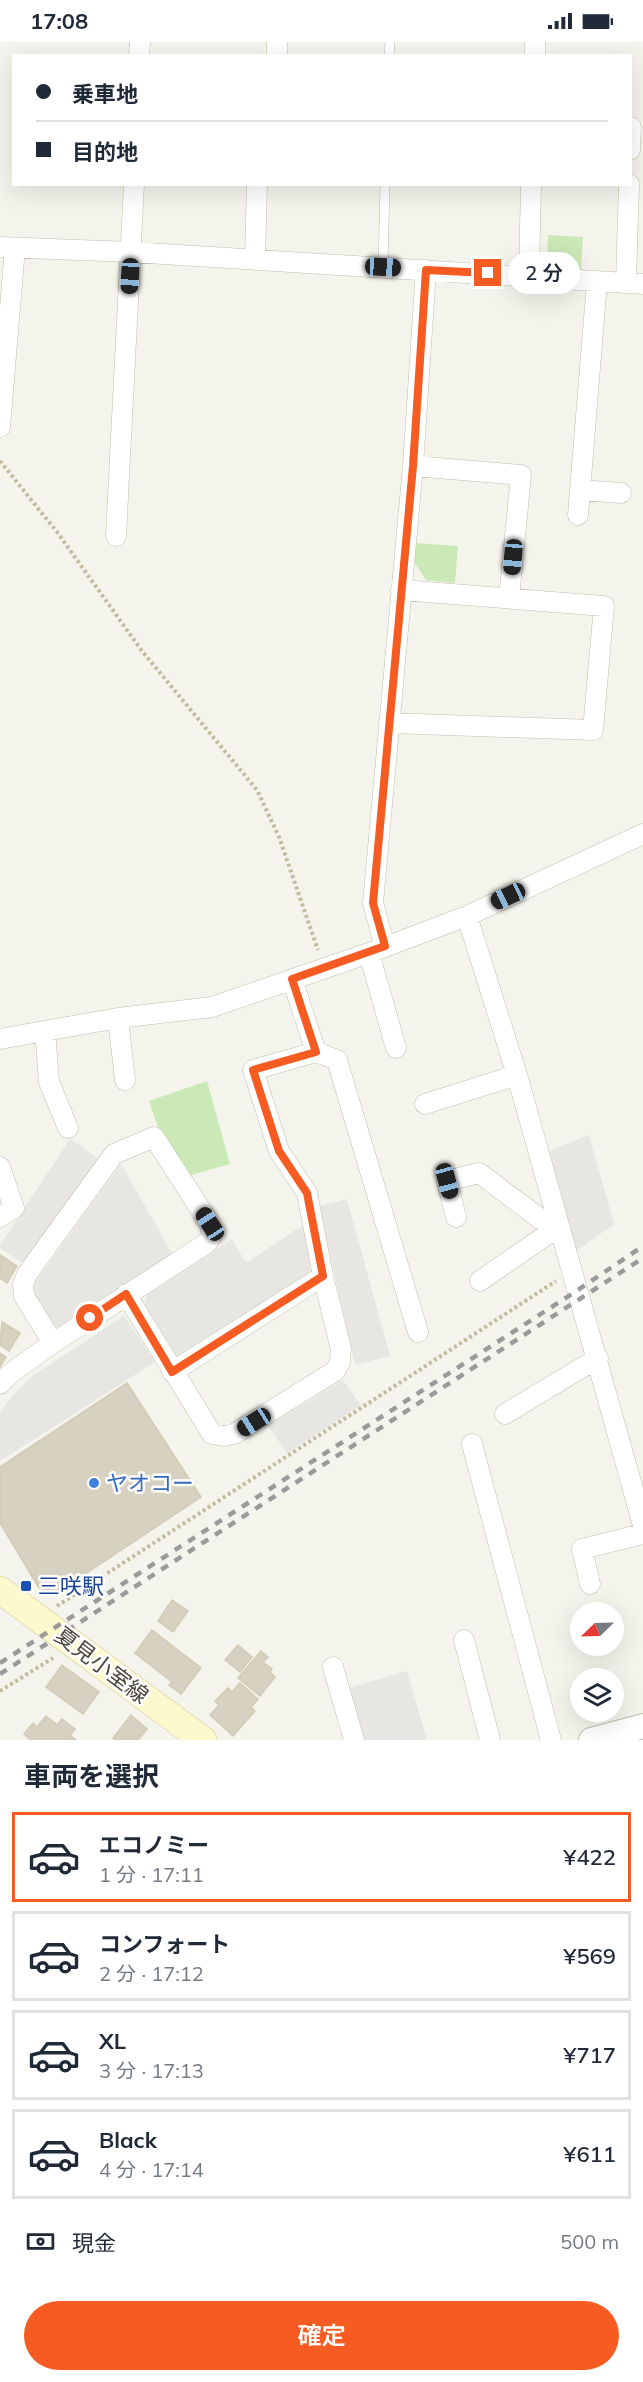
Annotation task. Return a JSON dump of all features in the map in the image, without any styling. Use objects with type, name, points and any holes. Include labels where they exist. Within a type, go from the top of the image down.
[{"type":"main road","name":"夏見小室線","points":[[0,1590],[203,1740]]},
{"type":"street","points":[[116,536],[134,186]]},
{"type":"street","points":[[255,260],[257,186]]},
{"type":"street","points":[[529,275],[531,186]]},
{"type":"street","points":[[0,427],[7,247],[131,252],[634,283],[629,186]]},
{"type":"street","points":[[396,1048],[377,950],[373,903],[413,466],[426,270]]},
{"type":"street","points":[[578,515],[597,282]]},
{"type":"street","points":[[413,466],[521,475],[509,598]]},
{"type":"street","points":[[580,490],[621,492]]},
{"type":"street","points":[[389,723],[593,730],[604,606],[401,590]]},
{"type":"street","points":[[0,1039],[118,1018],[212,1007],[467,916],[643,834]]},
{"type":"street","points":[[467,916],[517,1075],[558,1232],[572,1270],[598,1358],[643,1525]]},
{"type":"street","points":[[292,979],[316,1052]]},
{"type":"street","points":[[118,1018],[125,1080]]},
{"type":"street","points":[[45,1031],[49,1082],[68,1128]]},
{"type":"street","points":[[126,1294],[212,1434],[224,1436],[234,1434],[335,1371],[340,1362],[340,1348],[307,1193],[279,1151],[253,1070],[316,1052],[337,1060],[418,1332]]},
{"type":"street","points":[[424,1104],[517,1075]]},
{"type":"street","points":[[0,1384],[53,1342],[207,1243],[212,1235],[210,1224],[154,1137],[114,1154],[27,1274],[23,1285],[24,1296],[53,1342]]},
{"type":"street","points":[[0,1167],[14,1208],[0,1216]]},
{"type":"street","points":[[456,1216],[447,1181],[479,1173],[558,1232]]},
{"type":"street","points":[[480,1281],[558,1232]]},
{"type":"street","points":[[172,1372],[323,1276]]},
{"type":"street","points":[[505,1414],[598,1358]]},
{"type":"street","points":[[472,1444],[551,1740]]},
{"type":"street","points":[[590,1584],[582,1549],[643,1534]]},
{"type":"street","points":[[464,1640],[490,1740]]},
{"type":"street","points":[[333,1667],[354,1740]]},
{"type":"street","points":[[591,1740],[643,1726]]},
{"type":"lane","points":[[383,267],[385,186]]},
{"type":"path","points":[[0,461],[57,532],[142,651],[257,790],[279,837],[324,968]]},
{"type":"path","points":[[54,1608],[572,1270]]},
{"type":"path","points":[[0,1690],[60,1654]]},
{"type":"green space","points":[[548,235],[583,237],[581,273],[547,271]]},
{"type":"green space","points":[[415,543],[458,546],[455,583],[426,580],[414,562]]},
{"type":"green space","points":[[207,1081],[230,1164],[188,1176],[159,1130],[149,1101]]},
{"type":"shaded area","points":[[589,1135],[614,1224],[575,1252],[546,1152]]},
{"type":"shaded area","points":[[70,1139],[99,1159],[24,1264],[0,1248],[0,1245]]},
{"type":"shaded area","points":[[121,1164],[173,1255],[59,1330],[32,1295],[33,1285]]},
{"type":"shaded area","points":[[347,1199],[390,1356],[355,1365],[319,1206]]},
{"type":"shaded area","points":[[303,1225],[310,1262],[310,1269],[306,1276],[182,1358],[174,1358],[144,1308],[147,1295],[232,1239],[246,1263]]},
{"type":"shaded area","points":[[124,1316],[155,1362],[0,1461],[0,1412],[15,1393],[32,1376]]},
{"type":"shaded area","points":[[343,1380],[361,1405],[287,1453],[268,1426]]},
{"type":"shaded area","points":[[407,1671],[427,1740],[363,1740],[348,1688]]},
{"type":"building","points":[[0,1255],[17,1266],[7,1283],[0,1278]]},
{"type":"building","points":[[2,1322],[20,1333],[9,1351],[0,1345]]},
{"type":"building","points":[[0,1353],[6,1357],[0,1367]]},
{"type":"building","points":[[127,1383],[201,1497],[58,1592],[39,1588],[0,1523],[0,1467]]},
{"type":"building","points":[[172,1600],[188,1611],[173,1632],[158,1621]]},
{"type":"building","points":[[152,1630],[201,1668],[181,1694],[169,1685],[172,1682],[135,1653]]},
{"type":"building","points":[[238,1645],[252,1657],[240,1672],[225,1660]]},
{"type":"building","points":[[261,1651],[268,1657],[263,1662],[272,1669],[270,1672],[275,1677],[260,1696],[238,1678]]},
{"type":"building","points":[[62,1665],[99,1692],[83,1714],[46,1687]]},
{"type":"building","points":[[240,1683],[258,1699],[251,1707],[255,1711],[233,1736],[210,1715],[219,1705],[215,1701],[228,1688],[232,1692]]},
{"type":"building","points":[[131,1715],[147,1729],[138,1740],[113,1738]]},
{"type":"building","points":[[46,1716],[57,1725],[62,1719],[75,1729],[70,1735],[76,1740],[31,1740],[24,1734],[33,1723],[37,1727]]},
{"type":"railway","points":[[0,1663],[643,1246]]},
{"type":"railway","points":[[0,1674],[643,1258]]},
{"type":"place","name":"ヤオコー","points":[[94,1483]]},
{"type":"place","name":"三咲駅","points":[[26,1586]]},
{"type":"route","points":[[90,1318],[126,1294],[172,1372],[323,1276],[307,1193],[279,1151],[253,1070],[316,1052],[292,979],[385,946],[373,903],[413,466],[426,270],[488,273]]}]
